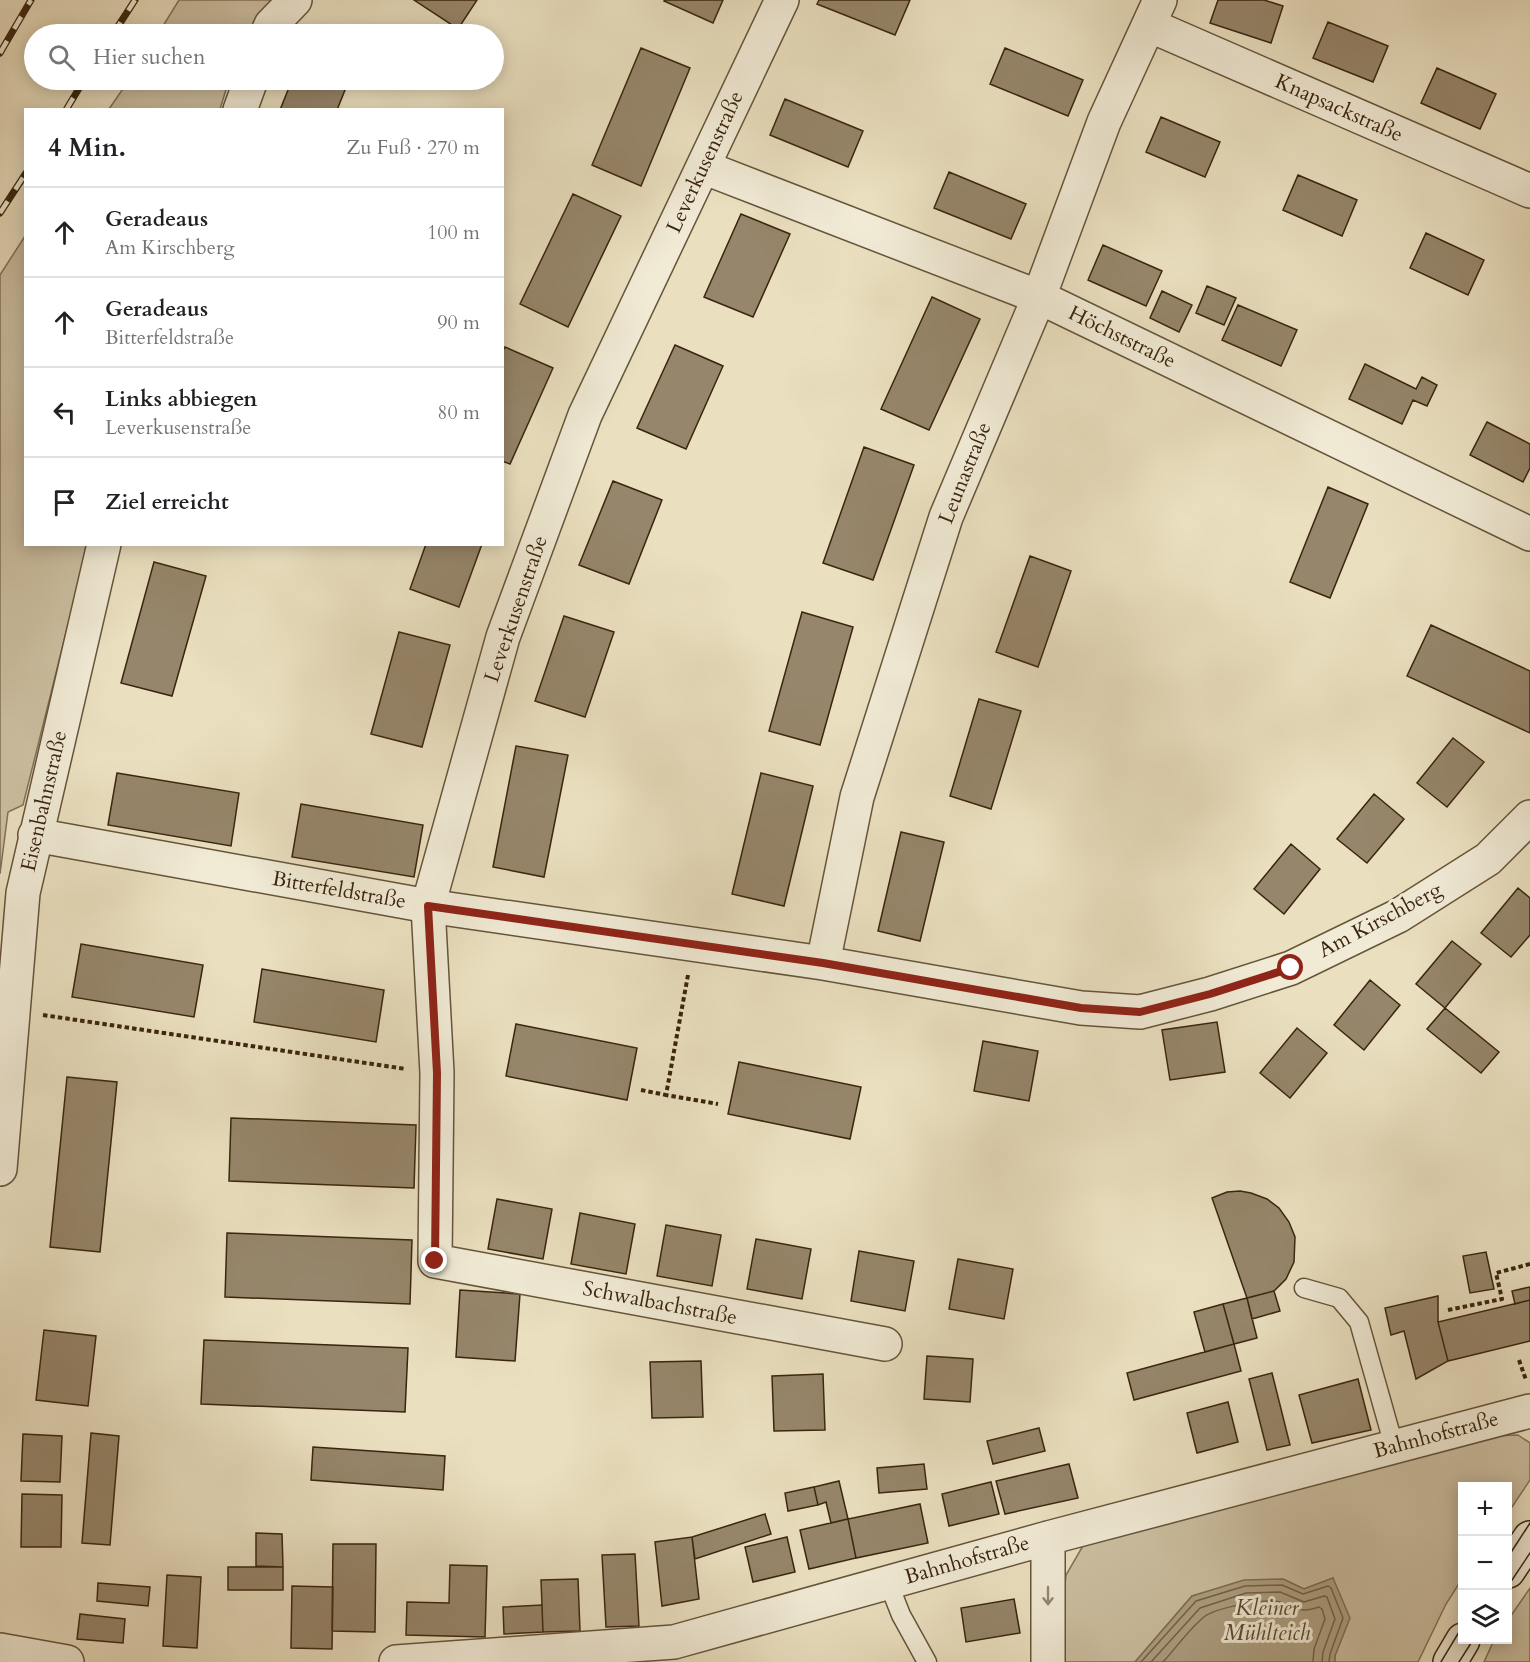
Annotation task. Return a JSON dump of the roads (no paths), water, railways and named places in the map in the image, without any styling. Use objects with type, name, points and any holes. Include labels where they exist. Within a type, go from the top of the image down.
[{"type":"street","points":[[272,24],[295,0]]},
{"type":"street","name":"Leverkusenstraße","points":[[435,1261],[437,1073],[428,906],[503,637],[585,415],[782,0]]},
{"type":"street","name":"Knapsackstraße","points":[[1154,12],[1530,191]]},
{"type":"street","name":"Leunastraße","points":[[823,963],[856,797],[946,517],[1039,297],[1104,122],[1154,12]]},
{"type":"street","points":[[241,108],[247,90]]},
{"type":"street","name":"Höchststraße","points":[[703,167],[1039,297],[1530,534]]},
{"type":"street","name":"Eisenbahnstraße","points":[[0,1169],[23,893],[104,546]]},
{"type":"street","name":"Am Kirschberg","points":[[823,963],[1081,1008],[1140,1012],[1210,994],[1291,968],[1398,916],[1488,859],[1530,817]]},
{"type":"street","name":"Bitterfeldstraße","points":[[35,835],[428,906],[823,963]]},
{"type":"street","name":"Schwalbachstraße","points":[[435,1261],[885,1344]]},
{"type":"street","name":"Bahnhofstraße","points":[[396,1662],[525,1657],[674,1642],[1048,1538],[1530,1411]]},
{"type":"street","points":[[1048,1538],[1048,1662]]},
{"type":"street","points":[[1512,1565],[1530,1538]]},
{"type":"street","points":[[1450,1662],[1461,1644]]},
{"type":"street","points":[[0,1650],[68,1662]]},
{"type":"lane","points":[[1304,1288],[1339,1298],[1359,1322],[1394,1446]]},
{"type":"lane","points":[[888,1582],[901,1615],[927,1662]]},
{"type":"water","name":"Kleiner Mühlteich","points":[[1333,1578],[1350,1618],[1335,1656],[1335,1662],[1135,1662],[1192,1596],[1244,1580],[1283,1579],[1304,1589]]},
{"type":"tram line","points":[[1512,1551],[1530,1523]]},
{"type":"tram line","points":[[1512,1580],[1530,1553]]},
{"type":"tram line","points":[[1441,1662],[1458,1634]]},
{"type":"tram line","points":[[1459,1662],[1470,1644]]},
{"type":"railway","points":[[0,53],[31,0]]},
{"type":"railway","points":[[119,24],[135,0]]},
{"type":"railway","points":[[67,108],[78,90]]},
{"type":"railway","points":[[0,213],[24,176]]}]
